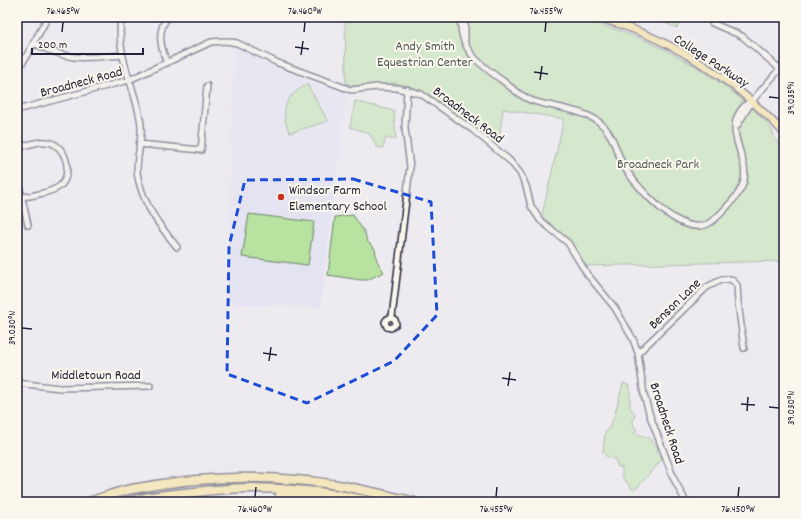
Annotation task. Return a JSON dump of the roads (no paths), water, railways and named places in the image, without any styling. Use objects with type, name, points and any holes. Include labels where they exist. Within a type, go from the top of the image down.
[{"type":"highway","points":[[88,502],[130,490],[179,481],[246,478],[294,480],[337,485],[416,502]]},
{"type":"highway","points":[[126,502],[153,496],[248,488],[285,489],[375,502]]},
{"type":"highway","points":[[210,490],[219,493],[261,492],[281,494],[325,502]]},
{"type":"main road","name":"College Parkway","points":[[594,17],[632,29],[680,51],[714,72],[752,101],[784,133]]},
{"type":"street","points":[[23,62],[48,17]]},
{"type":"street","points":[[121,17],[122,55],[141,120],[137,171],[147,205],[177,247]]},
{"type":"street","points":[[166,63],[160,47],[160,36],[162,28],[168,17]]},
{"type":"street","points":[[461,17],[460,31],[462,40],[466,44]]},
{"type":"street","points":[[465,17],[464,33],[466,44],[472,56],[480,64],[522,96],[536,102],[583,114],[598,121],[609,131],[622,163],[633,180],[651,200],[674,218],[693,226],[707,225],[714,220],[735,198],[742,187],[745,170],[737,142],[736,120],[738,114],[747,103],[752,101],[784,64]]},
{"type":"street","points":[[709,17],[712,23],[742,36],[780,69]]},
{"type":"street","name":"Broadneck Road","points":[[17,110],[129,80],[211,42],[226,40],[237,43],[278,63],[351,90],[377,87],[397,88],[407,89],[421,94],[473,130],[509,160],[520,172],[526,186],[531,206],[540,220],[568,243],[587,274],[615,308],[633,340],[638,353],[644,395],[650,416],[674,479],[686,502]]},
{"type":"street","points":[[34,43],[49,51],[69,57],[86,58],[122,55]]},
{"type":"street","points":[[140,144],[201,150],[207,86]]},
{"type":"street","points":[[392,317],[410,167],[405,128],[407,89]]},
{"type":"street","points":[[17,148],[43,141],[52,143],[63,152],[67,170],[65,179],[56,189],[22,197]]},
{"type":"street","points":[[17,176],[28,225]]},
{"type":"street","name":"Benson Lane","points":[[638,353],[707,287],[721,280],[731,279],[737,285],[744,348]]},
{"type":"street","name":"Middletown Road","points":[[17,383],[60,388],[150,386]]},
{"type":"place","name":"Windsor Farm Elementary School","points":[[281,197]]},
{"type":"park label","name":"Andy Smith Equestrian Center","points":[[425,54]]},
{"type":"park label","name":"Broadneck Park","points":[[658,163]]}]
